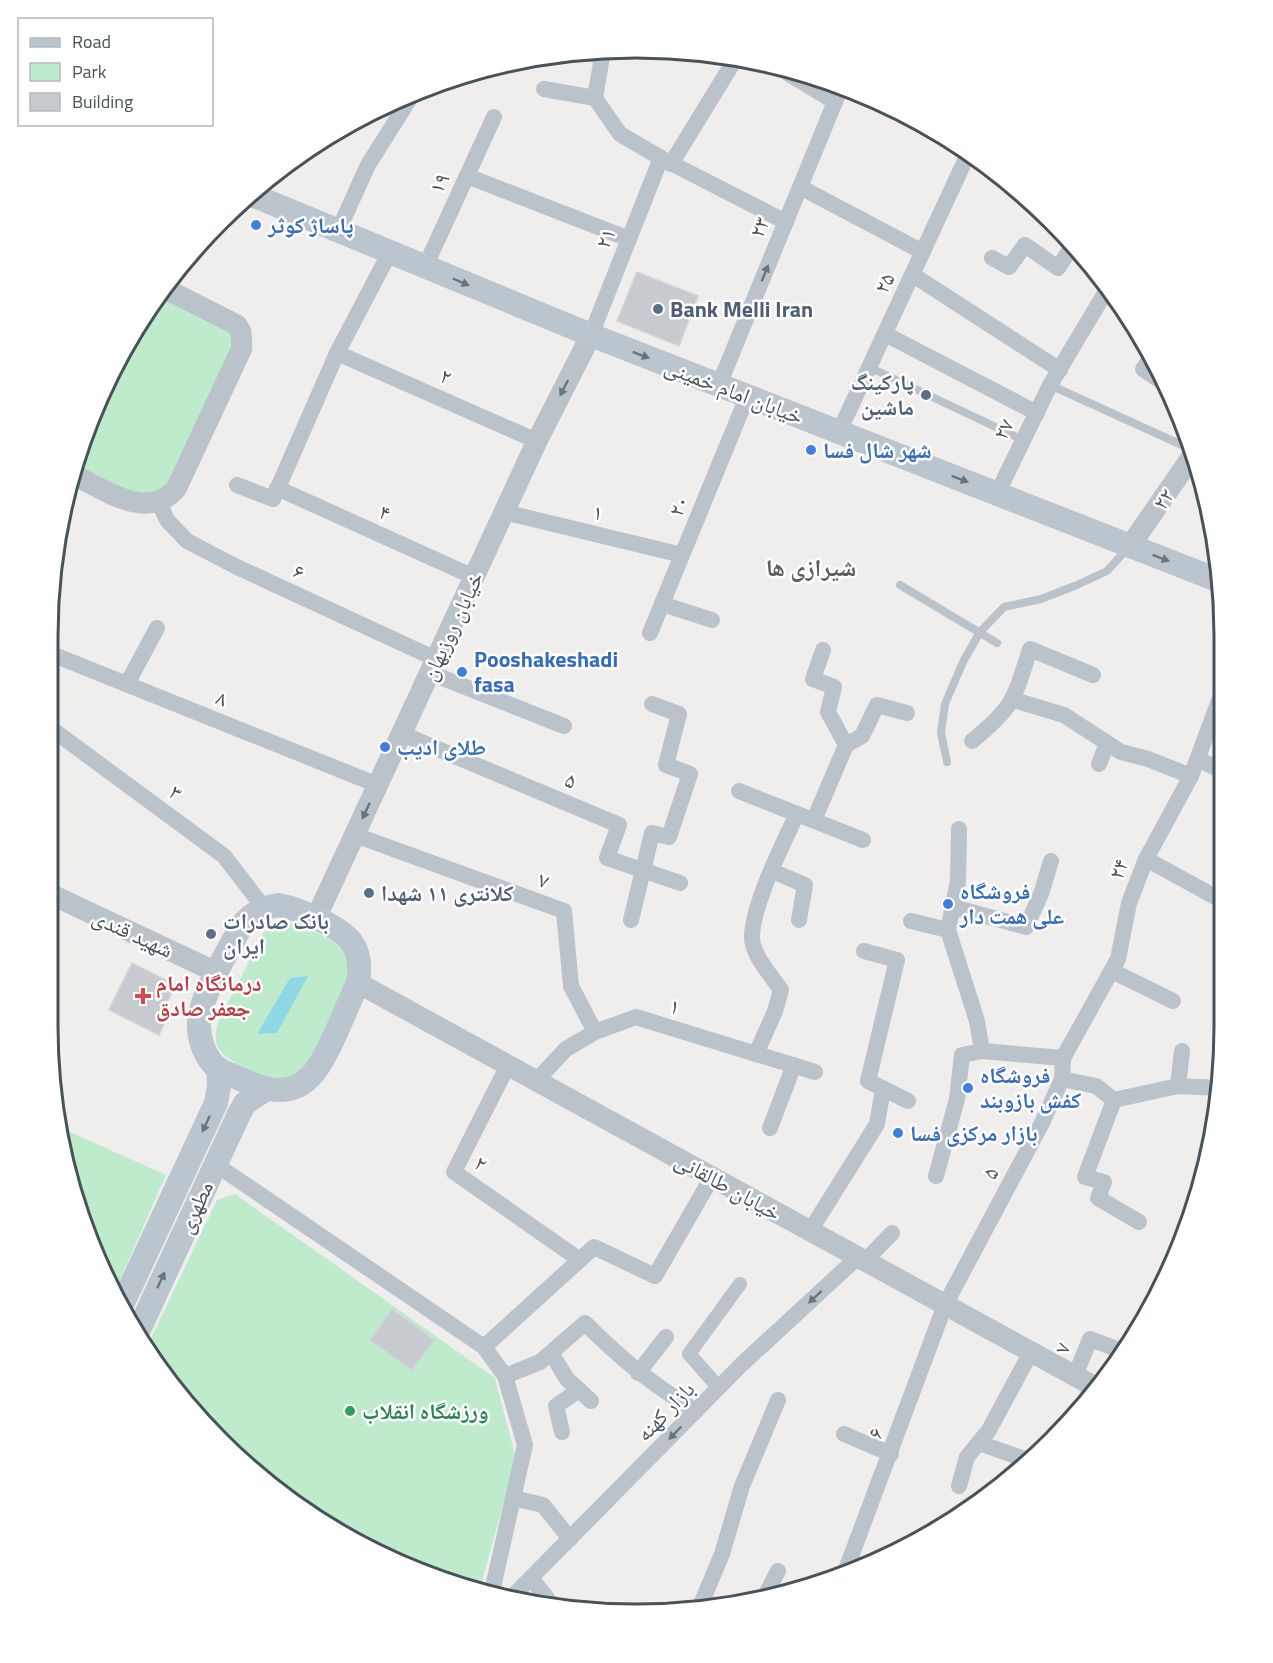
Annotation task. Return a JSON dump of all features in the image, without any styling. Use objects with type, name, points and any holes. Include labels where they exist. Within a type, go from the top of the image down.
[{"type":"main road","name":"خیابان امام خمینی","points":[[260,198],[591,335],[1211,578]]},
{"type":"main road","points":[[278,905],[293,907],[316,918],[340,930],[351,940],[359,961],[358,983],[319,1064],[310,1077],[297,1086],[281,1091],[265,1090],[218,1068],[207,1055],[200,1040],[199,1023],[202,1006],[241,926],[251,915],[264,908],[278,905]]},
{"type":"main road","name":"مطهری","points":[[126,1297],[216,1103],[219,1086],[218,1068]]},
{"type":"main road","name":"مطهری","points":[[141,1325],[244,1103],[265,1090]]},
{"type":"street","points":[[599,60],[595,98],[620,134],[666,161],[786,222]]},
{"type":"street","name":"۲۱","points":[[591,335],[628,239],[666,161],[730,66]]},
{"type":"street","points":[[544,89],[595,98]]},
{"type":"street","name":"۲۳","points":[[719,385],[838,95]]},
{"type":"street","points":[[338,231],[368,165],[405,107]]},
{"type":"street","name":"۱۹","points":[[425,267],[494,117]]},
{"type":"street","name":"۲۵","points":[[839,432],[965,161]]},
{"type":"street","points":[[467,176],[628,239]]},
{"type":"street","points":[[800,187],[923,252]]},
{"type":"street","points":[[992,258],[1009,267],[1025,245],[1058,268],[1071,255]]},
{"type":"street","points":[[237,485],[273,499],[337,353],[390,252]]},
{"type":"street","points":[[913,275],[1060,370],[1103,296]]},
{"type":"street","points":[[81,478],[137,504],[159,503],[176,489],[242,348],[243,340],[237,325],[173,292]]},
{"type":"street","points":[[885,334],[1037,413]]},
{"type":"street","name":"خیابان روزبهان","points":[[316,918],[537,441],[591,335]]},
{"type":"street","name":"۲","points":[[337,353],[537,441]]},
{"type":"street","points":[[1146,364],[1143,369],[1152,375]]},
{"type":"street","name":"۲۷","points":[[997,494],[1050,385],[1060,370]]},
{"type":"street","name":"۲۰","points":[[650,633],[747,397]]},
{"type":"street","name":"۲۲","points":[[1130,546],[1188,463]]},
{"type":"street","name":"۴","points":[[278,488],[474,577]]},
{"type":"street","name":"۶","points":[[159,503],[167,520],[187,541],[433,666]]},
{"type":"street","name":"۱","points":[[504,512],[682,555]]},
{"type":"street","points":[[662,604],[712,620]]},
{"type":"street","points":[[127,684],[157,628]]},
{"type":"street","points":[[972,741],[999,719],[1014,700],[1030,649],[1093,675]]},
{"type":"street","points":[[823,650],[813,679],[834,687],[828,712],[846,745]]},
{"type":"street","name":"۸","points":[[58,657],[378,785]]},
{"type":"street","points":[[433,666],[564,726]]},
{"type":"street","points":[[1014,700],[1064,715],[1121,752],[1148,759],[1191,776]]},
{"type":"street","points":[[630,920],[652,833],[669,837],[690,774],[666,765],[679,714],[652,704]]},
{"type":"street","points":[[814,820],[846,745],[862,736],[876,705],[907,713]]},
{"type":"street","name":"۲۴","points":[[1064,1058],[1118,959],[1129,903],[1146,859],[1191,776],[1214,717]]},
{"type":"street","name":"۳","points":[[58,734],[224,856],[264,908]]},
{"type":"street","name":"۵","points":[[402,734],[619,825],[607,858],[680,883]]},
{"type":"street","points":[[1100,764],[1107,743]]},
{"type":"street","points":[[1198,759],[1214,767]]},
{"type":"street","points":[[739,791],[863,840]]},
{"type":"street","points":[[756,1054],[776,1011],[781,990],[760,959],[752,938],[762,895],[797,814]]},
{"type":"street","points":[[959,830],[958,881],[948,930],[977,1022],[982,1051]]},
{"type":"street","name":"۷","points":[[355,835],[564,911],[571,986],[595,1032]]},
{"type":"street","points":[[1146,859],[1214,896]]},
{"type":"street","points":[[953,907],[1026,927],[1041,894],[1051,861]]},
{"type":"street","points":[[772,872],[805,885],[799,920]]},
{"type":"street","name":"شهید قندی","points":[[58,898],[218,973]]},
{"type":"street","points":[[911,921],[948,930]]},
{"type":"street","points":[[864,951],[897,960],[868,1082],[908,1101]]},
{"type":"street","points":[[1112,971],[1173,1001]]},
{"type":"street","name":"خیابان طالقانی","points":[[358,983],[1090,1384]]},
{"type":"street","name":"۱","points":[[536,1081],[566,1049],[595,1032],[636,1017],[815,1072]]},
{"type":"street","points":[[936,1176],[957,1099],[962,1055],[982,1051],[1064,1058]]},
{"type":"street","points":[[1178,1086],[1182,1051]]},
{"type":"street","name":"۵","points":[[945,1305],[1042,1123],[1062,1079],[1064,1058]]},
{"type":"street","name":"۲","points":[[508,1065],[454,1172],[580,1260]]},
{"type":"street","points":[[770,1128],[794,1065]]},
{"type":"street","points":[[1062,1079],[1096,1086],[1114,1100]]},
{"type":"street","points":[[1114,1100],[1178,1086],[1211,1088]]},
{"type":"street","points":[[810,1231],[877,1124],[883,1089]]},
{"type":"street","points":[[1114,1100],[1085,1177],[1104,1182],[1098,1198],[1138,1222]]},
{"type":"street","points":[[215,1164],[484,1347],[505,1376],[525,1445],[493,1586]]},
{"type":"street","points":[[484,1347],[594,1247],[655,1276],[711,1177]]},
{"type":"street","name":"بازار کهنه","points":[[517,1592],[719,1388],[892,1233]]},
{"type":"street","points":[[719,1388],[689,1354],[740,1284]]},
{"type":"street","name":"۶","points":[[848,1565],[945,1305]]},
{"type":"street","points":[[505,1376],[540,1362],[585,1323],[638,1373],[696,1411]]},
{"type":"street","points":[[638,1373],[666,1337]]},
{"type":"street","name":"۷","points":[[1075,1376],[1090,1339],[1116,1349]]},
{"type":"street","points":[[959,1485],[967,1457],[989,1430],[1031,1352]]},
{"type":"street","points":[[551,1353],[567,1379],[585,1396],[556,1406],[562,1432]]},
{"type":"street","points":[[702,1601],[722,1554],[742,1486],[778,1400]]},
{"type":"street","points":[[844,1434],[891,1454]]},
{"type":"street","points":[[979,1443],[1021,1458]]},
{"type":"street","points":[[513,1498],[543,1506],[570,1539]]},
{"type":"street","points":[[769,1589],[778,1571]]},
{"type":"street","points":[[531,1578],[546,1597]]},
{"type":"lane","points":[[869,368],[1023,440]]},
{"type":"lane","points":[[1050,385],[1182,446]]},
{"type":"lane","points":[[947,762],[941,733],[945,704],[963,662],[980,632],[1004,607],[1041,599],[1107,571],[1130,546]]},
{"type":"lane","points":[[900,585],[997,643]]},
{"type":"green space","points":[[170,296],[230,327],[236,346],[171,484],[143,500],[83,472],[102,415],[118,381],[136,347]]},
{"type":"green space","points":[[294,923],[324,936],[337,945],[347,957],[350,974],[338,1007],[312,1055],[293,1077],[284,1082],[278,1082],[260,1077],[232,1061],[220,1050],[216,1043],[216,1035],[219,1020],[264,932],[278,924]]},
{"type":"green space","points":[[69,1131],[166,1175],[119,1283],[102,1248],[89,1212],[78,1176]]},
{"type":"green space","name":"ورزشگاه انقلاب","points":[[235,1194],[495,1378],[516,1459],[481,1583],[415,1561],[347,1527],[315,1507],[255,1461],[228,1435],[202,1408],[156,1348],[151,1339],[217,1200]]},
{"type":"water","points":[[308,976],[277,1033],[257,1034],[290,978]]},
{"type":"building","name":"Bank Melli Iran","points":[[637,272],[698,296],[679,346],[617,321]]},
{"type":"building","name":"درمانگاه امام جعفر صادق","points":[[132,963],[176,985],[164,1008],[170,1011],[159,1035],[109,1010]]},
{"type":"building","points":[[392,1309],[434,1340],[412,1370],[370,1340]]},
{"type":"place","name":"پاساژ کوثر","points":[[256,225]]},
{"type":"place","name":"Bank Melli Iran","points":[[658,309]]},
{"type":"place","name":"پارکینگ ماشین","points":[[926,395]]},
{"type":"place","name":"شهر شال فسا","points":[[811,450]]},
{"type":"place","name":"Pooshakeshadi fasa","points":[[462,672]]},
{"type":"place","name":"طلای ادیب","points":[[385,747]]},
{"type":"place","name":"کلانتری ۱۱ شهدا","points":[[369,893]]},
{"type":"place","name":"فروشگاه علی همت دار","points":[[948,904]]},
{"type":"place","name":"بانک صادرات ایران","points":[[211,934]]},
{"type":"place","name":"درمانگاه امام جعفر صادق","points":[[143,996]]},
{"type":"place","name":"فروشگاه کفش بازوبند","points":[[968,1088]]},
{"type":"place","name":"بازار مرکزی فسا","points":[[898,1133]]},
{"type":"place","name":"ورزشگاه انقلاب","points":[[350,1411]]},
{"type":"district","name":"شیرازی ها","points":[[811,568]]}]
